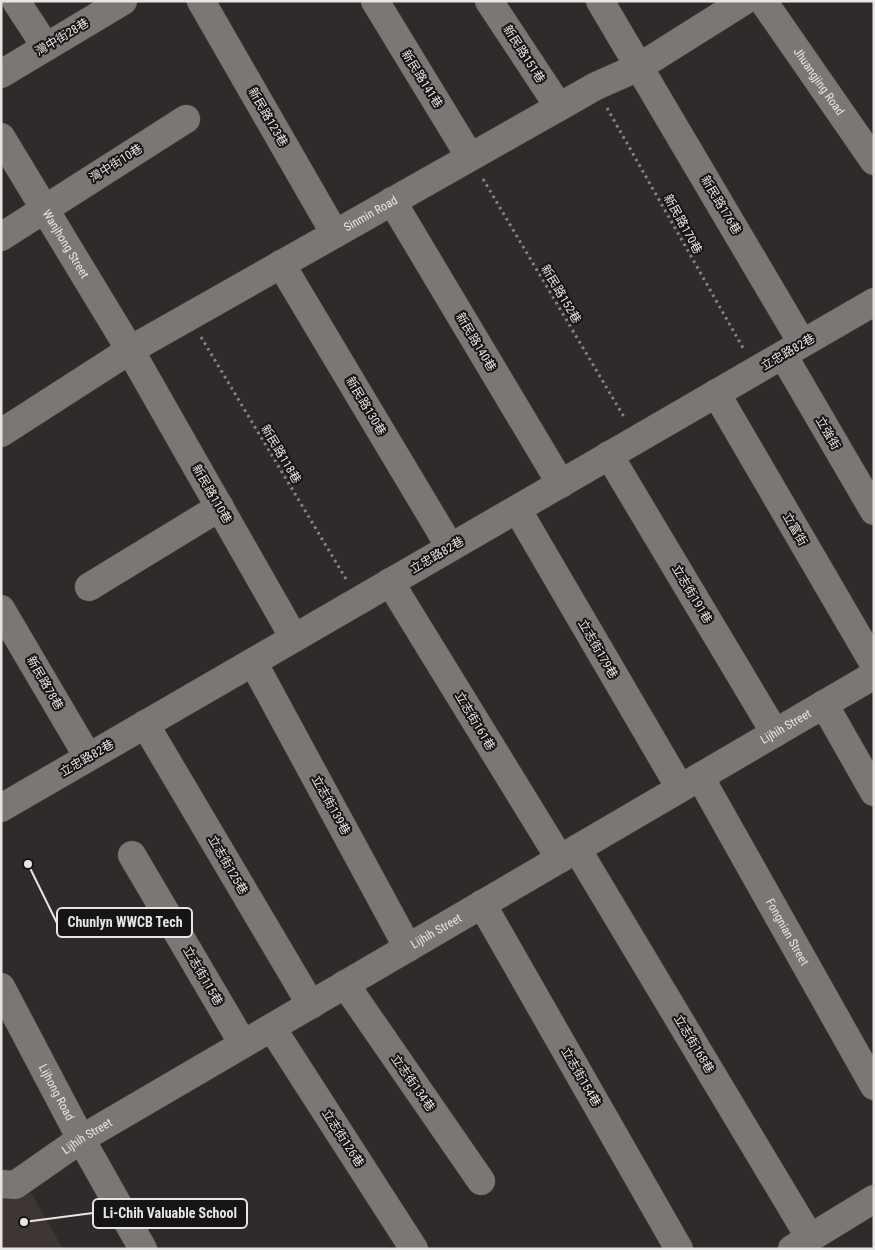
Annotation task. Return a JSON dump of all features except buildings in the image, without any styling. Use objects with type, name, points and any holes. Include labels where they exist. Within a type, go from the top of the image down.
[{"type":"street","points":[[16,1],[46,46]]},
{"type":"street","name":"灣中街28巷","points":[[1,74],[123,1]]},
{"type":"street","name":"新民路123巷","points":[[201,1],[335,234]]},
{"type":"street","name":"新民路141巷","points":[[374,1],[470,157]]},
{"type":"street","name":"新民路151巷","points":[[489,1],[558,107]]},
{"type":"street","name":"新民路176巷","points":[[600,1],[639,67],[792,349]]},
{"type":"street","name":"Sinmin Road","points":[[1,433],[130,350],[558,107],[596,86],[639,67],[744,1]]},
{"type":"street","name":"Jhuangjing Road","points":[[763,1],[874,161]]},
{"type":"street","name":"灣中街10巷","points":[[1,237],[186,119]]},
{"type":"street","name":"Wanjhong Street","points":[[1,137],[130,350]]},
{"type":"street","name":"新民路140巷","points":[[392,201],[561,484]]},
{"type":"street","name":"新民路130巷","points":[[282,264],[450,547]]},
{"type":"street","name":"立忠路82巷","points":[[1,808],[874,302]]},
{"type":"street","name":"立強街","points":[[792,349],[874,512]]},
{"type":"street","name":"新民路110巷","points":[[130,350],[294,638]]},
{"type":"street","name":"立富街","points":[[716,393],[874,664]]},
{"type":"street","name":"立志街191巷","points":[[609,455],[775,733]]},
{"type":"street","points":[[89,587],[220,507]]},
{"type":"street","name":"立志街179巷","points":[[517,509],[690,782]]},
{"type":"street","name":"立志街161巷","points":[[390,582],[568,854]]},
{"type":"street","name":"新民路78巷","points":[[1,610],[88,757]]},
{"type":"street","name":"立志街139巷","points":[[253,662],[408,948]]},
{"type":"street","name":"Lijhih Street","points":[[1,1184],[15,1185],[81,1139],[874,675]]},
{"type":"street","points":[[824,704],[874,792]]},
{"type":"street","name":"立志街125巷","points":[[145,724],[310,1005]]},
{"type":"street","name":"Fongnian Street","points":[[690,782],[874,1086]]},
{"type":"street","name":"立志街168巷","points":[[568,854],[801,1243]]},
{"type":"street","name":"立志街115巷","points":[[132,855],[243,1044]]},
{"type":"street","name":"立志街154巷","points":[[482,904],[679,1249]]},
{"type":"street","name":"立志街134巷","points":[[345,984],[481,1181]]},
{"type":"street","name":"Lijhong Road","points":[[1,987],[81,1139],[143,1249]]},
{"type":"street","name":"立志街126巷","points":[[272,1028],[414,1249]]},
{"type":"street","points":[[801,1243],[874,1199]]},
{"type":"path","name":"新民路170巷","points":[[596,86],[755,371]]},
{"type":"path","name":"新民路152巷","points":[[470,157],[637,439]]},
{"type":"path","name":"新民路118巷","points":[[189,317],[359,601]]},
{"type":"shaded area","points":[[29,1189],[63,1249],[1,1249],[1,1195]]},
{"type":"place","name":"Chunlyn WWCB Tech","points":[[28,864]]},
{"type":"place","name":"Li-Chih Valuable School","points":[[24,1222]]}]
